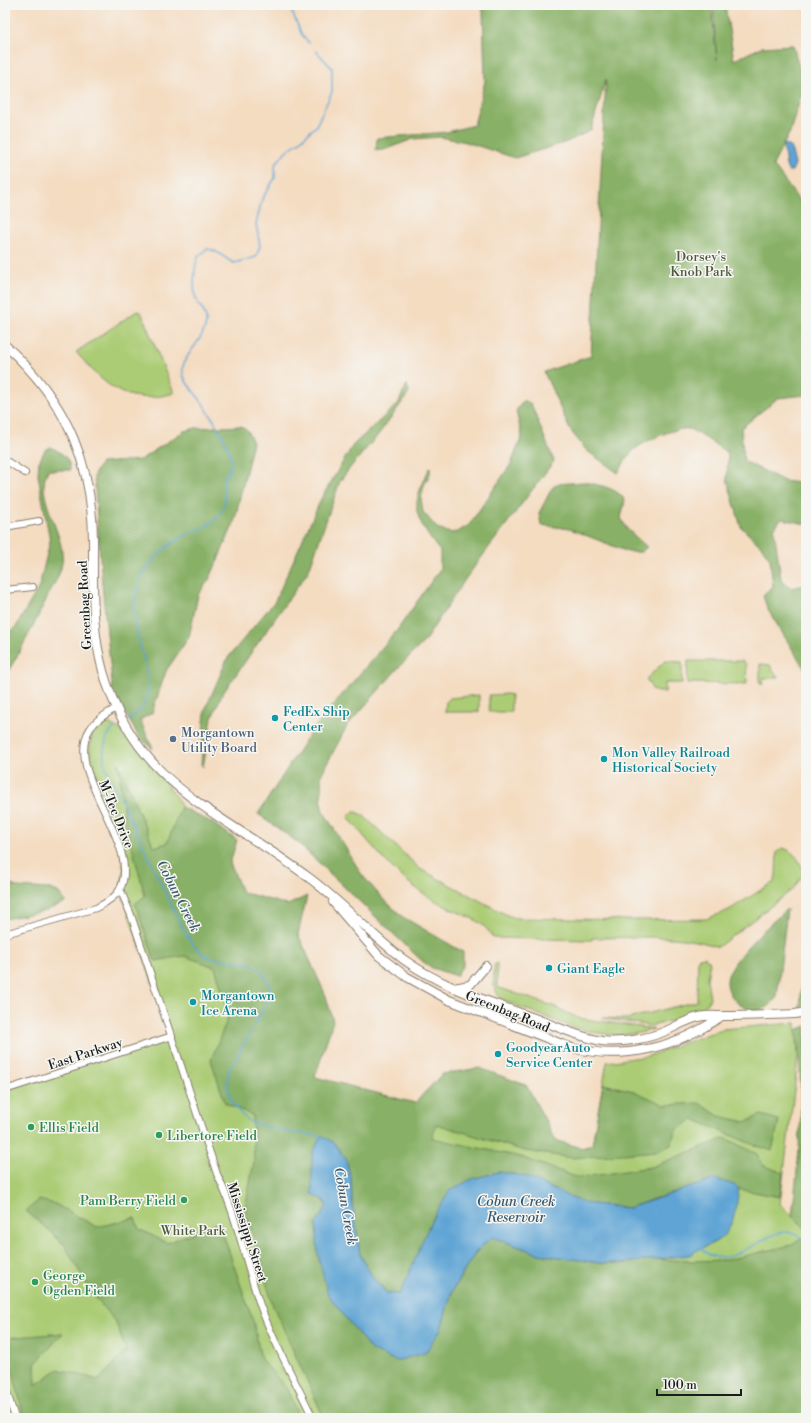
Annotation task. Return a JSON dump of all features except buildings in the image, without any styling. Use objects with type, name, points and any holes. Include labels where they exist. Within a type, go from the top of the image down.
[{"type":"main road","name":"Greenbag Road","points":[[5,345],[32,372],[56,404],[75,440],[84,465],[92,504],[95,631],[103,674],[116,708],[125,724],[145,754],[160,772],[174,785],[200,805],[284,859],[320,886],[405,960],[453,988],[578,1034],[602,1041],[635,1039],[663,1032],[703,1015],[722,1016],[795,1014],[806,1012]]},
{"type":"main road","name":"Greenbag Road","points":[[320,886],[379,956],[398,972],[449,1000],[572,1048],[588,1052],[614,1054],[646,1050],[678,1040],[710,1025],[722,1016]]},
{"type":"main road","points":[[453,988],[470,985],[486,966]]},
{"type":"street","points":[[5,460],[25,473]]},
{"type":"street","points":[[5,527],[39,521]]},
{"type":"street","points":[[5,590],[34,587]]},
{"type":"street","name":"M-Tec Drive","points":[[116,708],[96,721],[85,741],[84,750],[86,764],[93,785],[124,861],[120,889]]},
{"type":"street","points":[[5,934],[96,908],[106,902],[120,889]]},
{"type":"street","name":"Mississippi Street","points":[[120,889],[131,915],[217,1174],[228,1197],[260,1304],[289,1372],[313,1418]]},
{"type":"street","name":"East Parkway","points":[[5,1090],[172,1036]]},
{"type":"street","points":[[5,1386],[15,1418]]},
{"type":"green space","name":"Dorsey's Knob Park","points":[[479,5],[711,5],[717,60],[713,5],[725,5],[734,60],[762,47],[793,45],[804,86],[790,132],[773,165],[806,210],[806,395],[778,398],[741,428],[744,461],[784,481],[806,484],[806,524],[781,519],[774,529],[781,579],[790,588],[806,585],[806,671],[768,610],[763,596],[773,586],[770,559],[762,547],[741,527],[727,479],[728,453],[696,432],[688,429],[682,429],[666,433],[641,445],[630,454],[618,473],[586,450],[570,430],[544,372],[591,356],[606,79],[591,130],[567,142],[515,158],[466,142],[440,137],[413,139],[389,148],[376,150],[377,138],[447,132],[474,125],[485,81],[483,10]]},
{"type":"green space","points":[[137,311],[141,312],[174,393],[157,397],[129,395],[107,384],[76,352]]},
{"type":"green space","points":[[407,384],[409,393],[378,435],[340,481],[309,570],[221,696],[212,718],[203,767],[201,764],[205,710],[227,659],[275,601],[322,497],[353,445],[398,404]]},
{"type":"green space","points":[[524,400],[531,404],[554,461],[466,578],[424,642],[400,666],[347,726],[321,775],[322,809],[362,875],[382,898],[403,917],[463,952],[463,965],[456,976],[432,968],[422,961],[297,842],[258,814],[312,730],[398,629],[440,569],[440,551],[423,527],[417,511],[417,500],[430,467],[430,474],[424,485],[421,499],[423,512],[437,528],[450,533],[457,532],[469,525],[511,464],[522,436],[516,411]]},
{"type":"green space","points":[[241,426],[247,430],[253,442],[234,523],[210,578],[198,595],[189,637],[166,671],[152,713],[140,720],[153,749],[139,737],[113,692],[102,584],[94,475],[101,463],[140,460],[184,431],[196,428]]},
{"type":"green space","points":[[51,447],[67,459],[70,466],[70,470],[48,470],[44,481],[47,505],[61,544],[61,568],[33,626],[5,677],[5,634],[16,627],[39,587],[50,541],[38,475],[39,462],[45,450]]},
{"type":"green space","points":[[584,482],[612,489],[625,500],[621,518],[627,529],[647,547],[641,552],[628,552],[570,529],[541,525],[539,513],[552,488],[557,484]]},
{"type":"green space","points":[[665,661],[682,662],[682,683],[665,683],[665,692],[657,692],[653,690],[646,679]]},
{"type":"green space","points":[[688,661],[743,661],[746,664],[747,684],[687,683]]},
{"type":"green space","points":[[760,664],[770,665],[778,678],[763,678],[763,684],[760,684]]},
{"type":"green space","points":[[479,695],[479,712],[445,712],[446,702],[450,698]]},
{"type":"green space","points":[[489,695],[511,695],[511,712],[489,712]]},
{"type":"green space","name":"White Park","points":[[108,723],[132,736],[176,797],[306,1027],[296,1072],[582,1148],[592,1145],[607,1062],[648,1056],[722,1029],[796,1023],[798,1058],[780,1204],[806,1229],[806,1418],[5,1418],[5,1090],[171,1036],[120,889],[124,870],[121,852],[89,753],[90,742],[93,734],[98,728]]},
{"type":"green space","points":[[118,763],[154,847],[167,843],[181,807],[211,822],[237,840],[230,863],[242,892],[288,905],[307,896],[298,934],[326,996],[333,1021],[315,1077],[415,1103],[442,1074],[479,1068],[526,1085],[548,1125],[554,1140],[582,1148],[592,1145],[603,1084],[634,1091],[665,1105],[699,1103],[719,1116],[746,1122],[761,1115],[779,1120],[772,1151],[749,1143],[693,1119],[675,1131],[671,1145],[658,1151],[572,1158],[525,1151],[436,1124],[432,1138],[521,1157],[579,1178],[651,1167],[725,1138],[757,1154],[763,1165],[783,1173],[780,1197],[739,1189],[734,1185],[656,1198],[629,1208],[583,1203],[524,1176],[499,1172],[472,1179],[409,1275],[400,1294],[387,1293],[373,1278],[360,1254],[352,1200],[351,1178],[324,1200],[327,1206],[329,1295],[371,1350],[441,1329],[452,1291],[476,1252],[492,1237],[539,1254],[600,1263],[625,1263],[650,1259],[691,1261],[726,1260],[792,1245],[806,1236],[806,1418],[324,1418],[273,1306],[245,1208],[254,1161],[252,1115],[225,1103],[211,1060],[229,1015],[215,967],[184,956],[155,961],[135,904],[145,896],[124,817]]},
{"type":"green space","points":[[354,811],[364,816],[420,869],[507,915],[516,918],[632,920],[706,919],[729,910],[774,882],[776,876],[777,852],[783,848],[791,852],[800,862],[803,875],[793,889],[718,947],[688,940],[656,937],[592,938],[592,940],[493,938],[490,932],[480,923],[434,900],[406,880],[383,858],[348,817]]},
{"type":"green space","points":[[5,871],[11,884],[16,887],[50,889],[58,892],[66,902],[45,911],[5,919]]},
{"type":"green space","points":[[787,909],[777,997],[770,1005],[761,1010],[745,1008],[732,997],[728,989],[727,981],[729,973],[747,947]]},
{"type":"green space","points":[[804,955],[806,955],[806,1005],[800,1008]]},
{"type":"green space","points":[[705,957],[710,962],[707,979],[710,998],[707,1004],[698,1011],[681,1018],[652,1026],[602,1018],[627,1019],[697,1001],[698,958]]},
{"type":"green space","points":[[497,963],[497,987],[553,1006],[578,1018],[654,1029],[635,1034],[616,1035],[597,1033],[561,1023],[507,1002],[495,991],[494,965]]},
{"type":"green space","points":[[806,1026],[806,1229],[792,1215],[799,1146],[801,1099],[799,1053],[796,1030]]},
{"type":"green space","points":[[39,1200],[55,1204],[97,1227],[135,1218],[139,1229],[167,1243],[219,1222],[254,1324],[261,1359],[287,1389],[299,1418],[24,1418],[5,1338],[63,1333],[35,1364],[36,1385],[58,1369],[99,1380],[126,1351],[116,1323],[91,1292],[64,1244],[26,1211]]},
{"type":"water","points":[[783,143],[791,148],[795,164],[792,171],[788,171],[786,166]]},
{"type":"water","name":"Cobun Creek Reservoir","points":[[321,1135],[334,1143],[346,1159],[351,1178],[352,1200],[360,1254],[373,1278],[387,1293],[400,1294],[431,1221],[449,1191],[472,1179],[499,1172],[524,1176],[583,1203],[629,1208],[715,1179],[734,1185],[739,1189],[737,1204],[730,1226],[721,1238],[690,1255],[625,1263],[600,1263],[539,1254],[492,1237],[476,1252],[452,1291],[441,1329],[425,1353],[396,1361],[371,1350],[328,1295],[318,1255],[316,1224],[327,1206],[324,1200],[312,1194],[312,1154]]},
{"type":"waterway","name":"Cobun Creek","points":[[289,5],[302,35],[309,43]]},
{"type":"waterway","name":"Cobun Creek","points":[[127,720],[140,711],[146,699],[148,686],[147,671],[135,626],[134,605],[139,583],[147,568],[157,555],[184,536],[207,526],[220,513],[225,503],[224,479],[231,465],[229,451],[222,435],[207,410],[187,383],[183,374],[185,361],[202,334],[206,320],[205,314],[197,302],[194,290],[194,278],[198,257],[207,249],[215,251],[234,263],[256,257],[260,246],[256,224],[262,199],[275,178],[275,165],[286,151],[298,143],[316,126],[332,92],[332,68],[316,51]]},
{"type":"waterway","name":"Cobun Creek","points":[[115,727],[106,739],[104,764],[180,923],[192,943],[200,952],[210,958],[252,964],[261,970],[268,981],[271,993],[266,1005],[229,1071],[227,1085],[231,1100],[239,1112],[250,1122],[283,1131],[321,1136]]},
{"type":"waterway","name":"Cobun Creek","points":[[700,1247],[709,1254],[720,1257],[731,1256],[775,1234],[785,1232],[794,1233],[806,1242]]},
{"type":"place","name":"FedEx Ship Center","points":[[275,718]]},
{"type":"place","name":"Morgantown Utility Board","points":[[173,739]]},
{"type":"place","name":"Mon Valley Railroad Historical Society","points":[[604,759]]},
{"type":"place","name":"Giant Eagle","points":[[549,968]]},
{"type":"place","name":"Morgantown Ice Arena","points":[[193,1002]]},
{"type":"place","name":"GoodyearAuto Service Center","points":[[498,1054]]},
{"type":"place","name":"Ellis Field","points":[[31,1127]]},
{"type":"place","name":"Libertore Field","points":[[159,1135]]},
{"type":"place","name":"Pam Berry Field","points":[[184,1200]]},
{"type":"place","name":"George Ogden Field","points":[[35,1282]]}]
